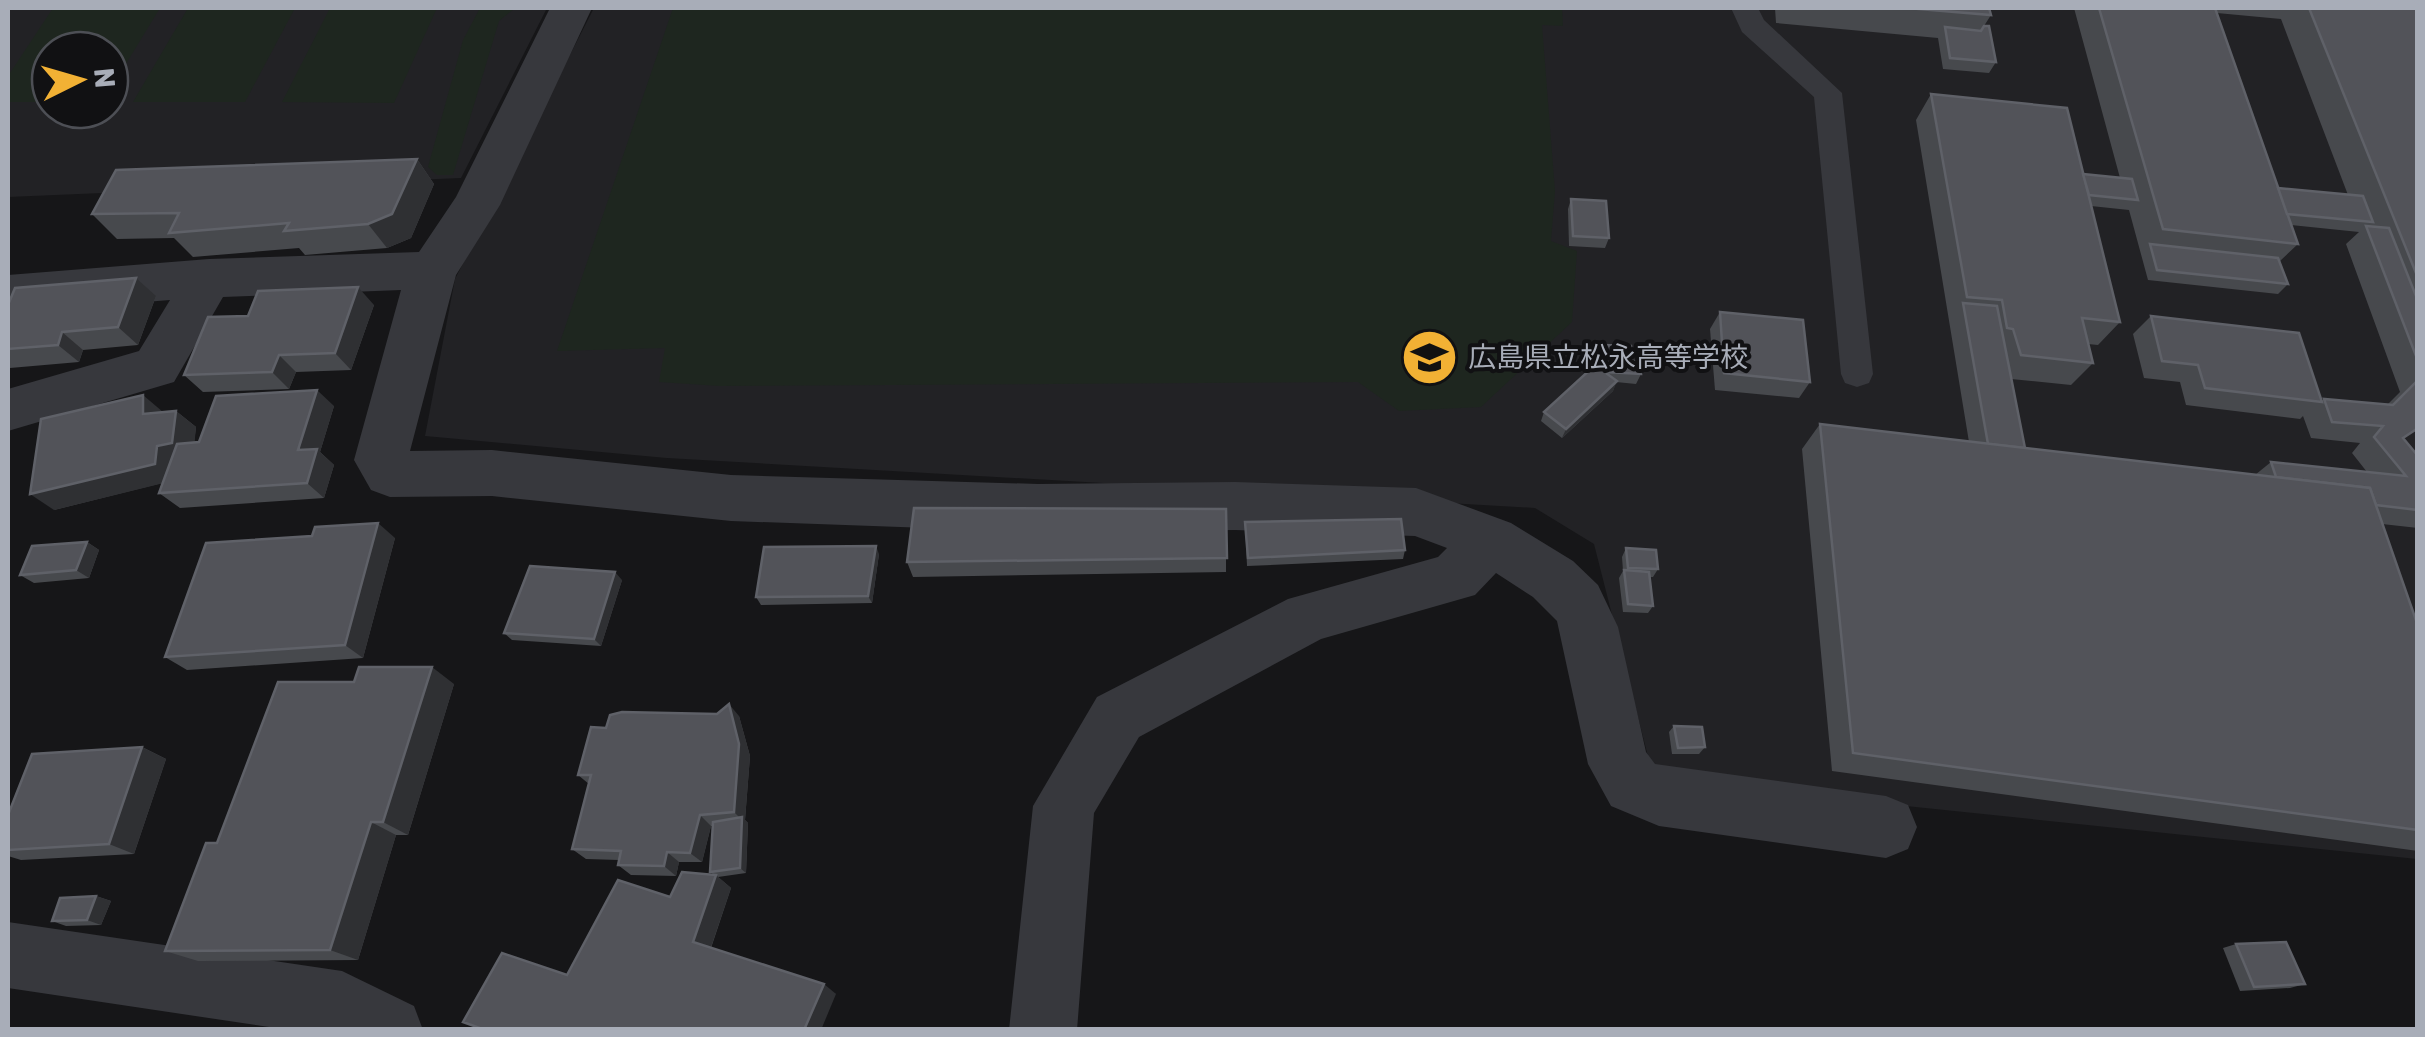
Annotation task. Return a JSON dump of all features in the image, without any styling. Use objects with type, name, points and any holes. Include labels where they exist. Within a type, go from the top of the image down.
[{"type":"street","points":[[571,8],[476,205],[434,270],[416,320],[381,460],[390,474],[492,472],[731,498],[1038,508],[1235,506],[1416,512],[1492,540],[1553,579],[1578,603],[1590,627],[1618,764],[1633,785],[1659,796],[1886,827]]},
{"type":"street","points":[[8,294],[209,278],[434,270]]},
{"type":"street","points":[[8,410],[156,367],[209,278]]},
{"type":"street","points":[[1043,1030],[1064,806],[1118,717],[1308,617],[1455,577],[1492,540]]},
{"type":"street","points":[[8,955],[342,1004],[390,1030]]},
{"type":"lane","points":[[1745,8],[1752,24],[1828,93],[1857,374]]},
{"type":"shaded area","points":[[8,8],[547,8],[461,178],[8,197]]},
{"type":"shaded area","points":[[53,8],[160,8],[130,57],[130,30],[38,30]]},
{"type":"shaded area","points":[[188,8],[295,8],[245,102],[133,102]]},
{"type":"shaded area","points":[[330,8],[437,8],[394,103],[282,102]]},
{"type":"shaded area","points":[[480,8],[515,8],[499,21],[453,175],[437,175],[428,167],[463,40]]},
{"type":"shaded area","name":"広島県立松永高等学校","points":[[594,8],[2417,8],[2417,859],[1654,780],[1594,544],[1535,508],[667,458],[425,436],[455,279]]},
{"type":"shaded area","points":[[673,8],[1562,8],[1563,26],[1542,25],[1555,191],[1551,241],[1577,251],[1572,322],[1481,407],[1399,411],[1358,382],[720,386],[659,382],[665,348],[557,351]]},
{"type":"shaded area","points":[[30,43],[30,102],[8,102],[8,76]]},
{"type":"building","points":[[1907,8],[1989,8],[1991,15]]},
{"type":"building","points":[[2099,8],[2215,8],[2298,244],[2163,229]]},
{"type":"building","points":[[2309,8],[2418,8],[2418,278]]},
{"type":"building","points":[[1989,26],[1996,62],[1950,58],[1945,27],[1981,31]]},
{"type":"building","points":[[1931,94],[2067,108],[2120,322],[2082,318],[2093,363],[2021,355],[2013,329],[2007,328],[2002,300],[1967,297]]},
{"type":"building","points":[[417,159],[392,214],[368,224],[284,231],[289,223],[169,233],[179,213],[92,214],[116,170]]},
{"type":"building","points":[[2083,174],[2132,179],[2138,200],[2089,195]]},
{"type":"building","points":[[2278,188],[2363,196],[2373,222],[2287,214]]},
{"type":"building","points":[[1571,199],[1606,201],[1609,238],[1573,236]]},
{"type":"building","points":[[2366,226],[2389,228],[2418,301],[2418,361]]},
{"type":"building","points":[[2150,244],[2278,258],[2288,284],[2157,270]]},
{"type":"building","points":[[136,278],[118,327],[62,332],[58,345],[8,349],[8,305],[15,288]]},
{"type":"building","points":[[358,287],[335,353],[279,355],[272,372],[184,375],[208,317],[248,316],[258,291]]},
{"type":"building","points":[[1963,303],[1997,306],[2025,448],[1988,444]]},
{"type":"building","points":[[1720,312],[1803,320],[1810,382],[1724,373]]},
{"type":"building","points":[[2151,316],[2299,333],[2322,402],[2205,388],[2198,365],[2162,361]]},
{"type":"building","points":[[1603,345],[1631,346],[1632,361],[1639,361],[1641,374],[1606,372]]},
{"type":"building","points":[[1595,365],[1617,381],[1566,429],[1544,412]]},
{"type":"building","points":[[2418,380],[2418,428],[2403,438],[2418,456],[2418,510],[2376,505],[2370,488],[2276,477],[2271,462],[2406,476],[2374,437],[2383,426],[2332,422],[2324,399],[2393,405]]},
{"type":"building","points":[[317,390],[298,450],[317,449],[307,483],[159,493],[177,444],[199,442],[216,396]]},
{"type":"building","points":[[143,395],[143,414],[176,411],[172,443],[157,446],[155,464],[30,494],[41,419]]},
{"type":"building","points":[[1820,424],[2370,488],[2418,626],[2418,830],[1853,753]]},
{"type":"building","points":[[914,508],[1226,509],[1227,558],[907,562]]},
{"type":"building","points":[[1401,519],[1405,550],[1248,558],[1245,522]]},
{"type":"building","points":[[378,523],[345,645],[165,657],[206,543],[312,536],[315,527]]},
{"type":"building","points":[[87,542],[76,570],[20,575],[32,546]]},
{"type":"building","points":[[876,546],[868,596],[756,597],[764,547]]},
{"type":"building","points":[[1626,548],[1656,550],[1658,569],[1628,568]]},
{"type":"building","points":[[530,566],[615,572],[594,639],[504,633]]},
{"type":"building","points":[[1624,570],[1649,572],[1653,606],[1628,604]]},
{"type":"building","points":[[359,667],[432,667],[383,822],[371,822],[330,950],[165,951],[206,843],[217,843],[278,682],[354,682]]},
{"type":"building","points":[[729,704],[739,744],[734,812],[700,815],[690,853],[667,852],[664,866],[618,865],[621,851],[572,849],[591,775],[578,775],[591,727],[606,728],[610,715],[622,712],[717,714]]},
{"type":"building","points":[[1674,726],[1702,727],[1705,747],[1678,748]]},
{"type":"building","points":[[142,747],[109,844],[8,850],[8,815],[32,754]]},
{"type":"building","points":[[742,817],[740,868],[710,872],[713,822]]},
{"type":"building","points":[[682,872],[716,875],[693,942],[824,984],[804,1030],[485,1030],[463,1022],[502,953],[567,975],[618,880],[670,897]]},
{"type":"building","points":[[96,896],[87,920],[52,921],[60,898]]},
{"type":"building","points":[[2286,942],[2305,984],[2254,987],[2236,944]]},
{"type":"place","name":"広島県立松永高等学校","points":[[1429,357]]}]
